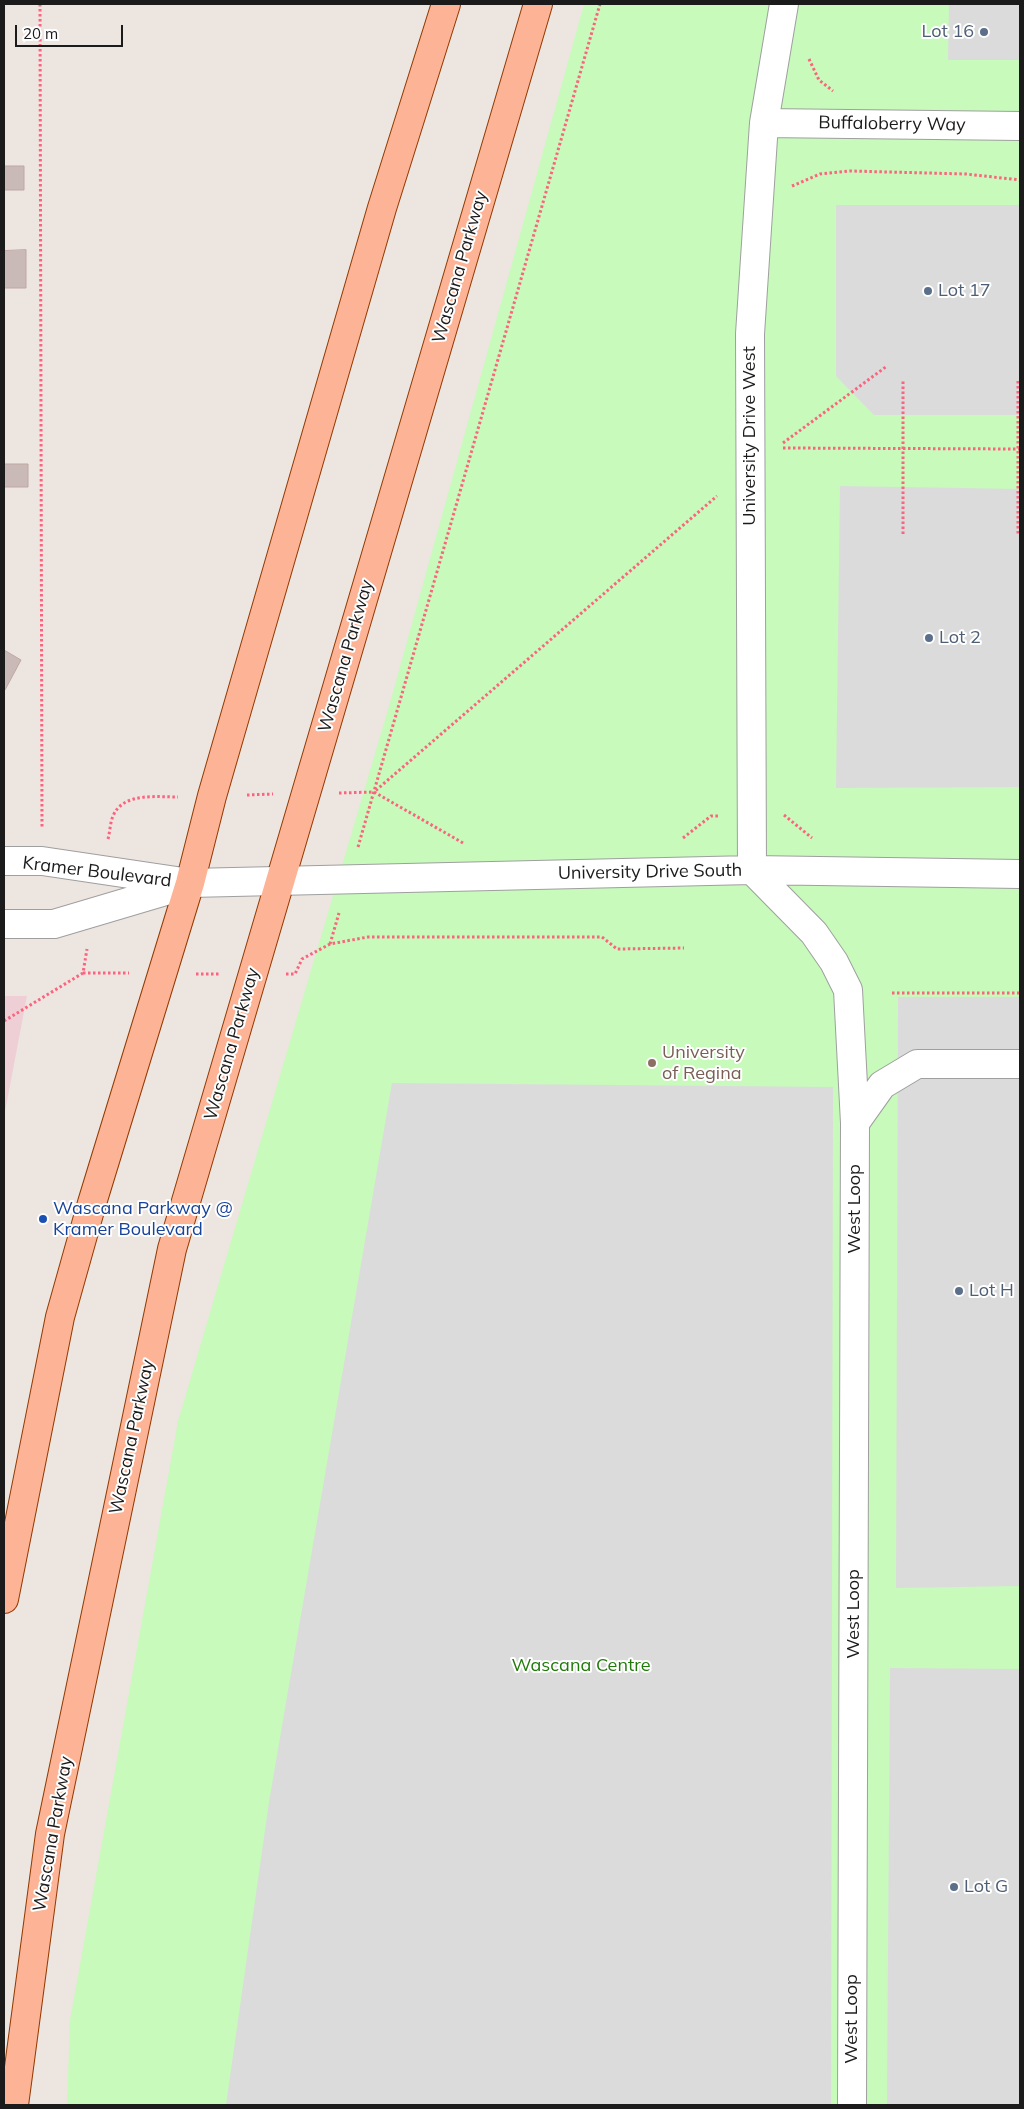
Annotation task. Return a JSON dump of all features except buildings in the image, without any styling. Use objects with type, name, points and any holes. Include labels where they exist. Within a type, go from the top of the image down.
[{"type":"main road","points":[[4,1599],[60,1317],[190,883],[212,796],[382,208],[446,4]]},
{"type":"main road","name":"Wascana Parkway","points":[[14,2105],[50,1834],[172,1249],[538,4]]},
{"type":"street","name":"University Drive West","points":[[752,870],[750,334],[764,123],[784,4]]},
{"type":"street","name":"Buffaloberry Way","points":[[764,123],[1020,126]]},
{"type":"street","name":"Kramer Boulevard","points":[[4,862],[42,861],[190,883],[280,880]]},
{"type":"street","name":"University Drive South","points":[[280,880],[752,870],[1020,874]]},
{"type":"street","name":"West Loop","points":[[752,870],[814,933],[834,962],[848,990],[855,1123],[852,2105]]},
{"type":"street","name":"Kramer Boulevard","points":[[4,924],[54,924],[190,883]]},
{"type":"street","points":[[855,1123],[882,1085],[917,1064],[1020,1064]]},
{"type":"path","points":[[40,4],[42,861]]},
{"type":"path","points":[[330,944],[600,4]]},
{"type":"path","points":[[807,54],[819,80],[834,91]]},
{"type":"path","points":[[792,186],[820,174],[850,171],[966,174],[1020,180]]},
{"type":"path","points":[[887,366],[777,448],[1019,449]]},
{"type":"path","points":[[903,381],[903,534]]},
{"type":"path","points":[[1018,381],[1018,534]]},
{"type":"path","points":[[374,792],[750,467]]},
{"type":"path","points":[[374,792],[464,844]]},
{"type":"path","points":[[679,841],[710,816],[781,812],[818,843]]},
{"type":"path","points":[[82,973],[294,974],[302,959],[330,944],[368,936],[602,936],[617,949],[684,948]]},
{"type":"path","points":[[892,993],[1020,993]]},
{"type":"shaded area","name":"Lot 16","points":[[949,4],[1020,4],[1020,60],[948,60]]},
{"type":"shaded area","name":"Lot 17","points":[[836,205],[1020,205],[1020,415],[874,415],[836,376]]},
{"type":"shaded area","name":"Lot 2","points":[[840,486],[1020,489],[1020,787],[836,788]]},
{"type":"shaded area","points":[[4,996],[27,996],[4,1117]]},
{"type":"shaded area","name":"Lot H","points":[[898,997],[1020,997],[1020,1586],[896,1588]]},
{"type":"shaded area","points":[[392,1083],[833,1087],[831,2105],[226,2105],[269,1802]]},
{"type":"shaded area","name":"Lot G","points":[[890,1668],[1020,1669],[1020,2105],[887,2105]]},
{"type":"green space","name":"Wascana Centre","points":[[584,4],[1020,4],[1020,2105],[67,2105],[70,2020],[178,1421],[389,706]]},
{"type":"place","name":"Lot 16","points":[[984,32]]},
{"type":"place","name":"Lot 17","points":[[928,291]]},
{"type":"place","name":"Lot 2","points":[[929,638]]},
{"type":"place","name":"University of Regina","points":[[652,1063]]},
{"type":"place","name":"Wascana Parkway @ Kramer Boulevard","points":[[43,1219]]},
{"type":"place","name":"Lot H","points":[[959,1291]]},
{"type":"place","name":"Lot G","points":[[954,1887]]}]
